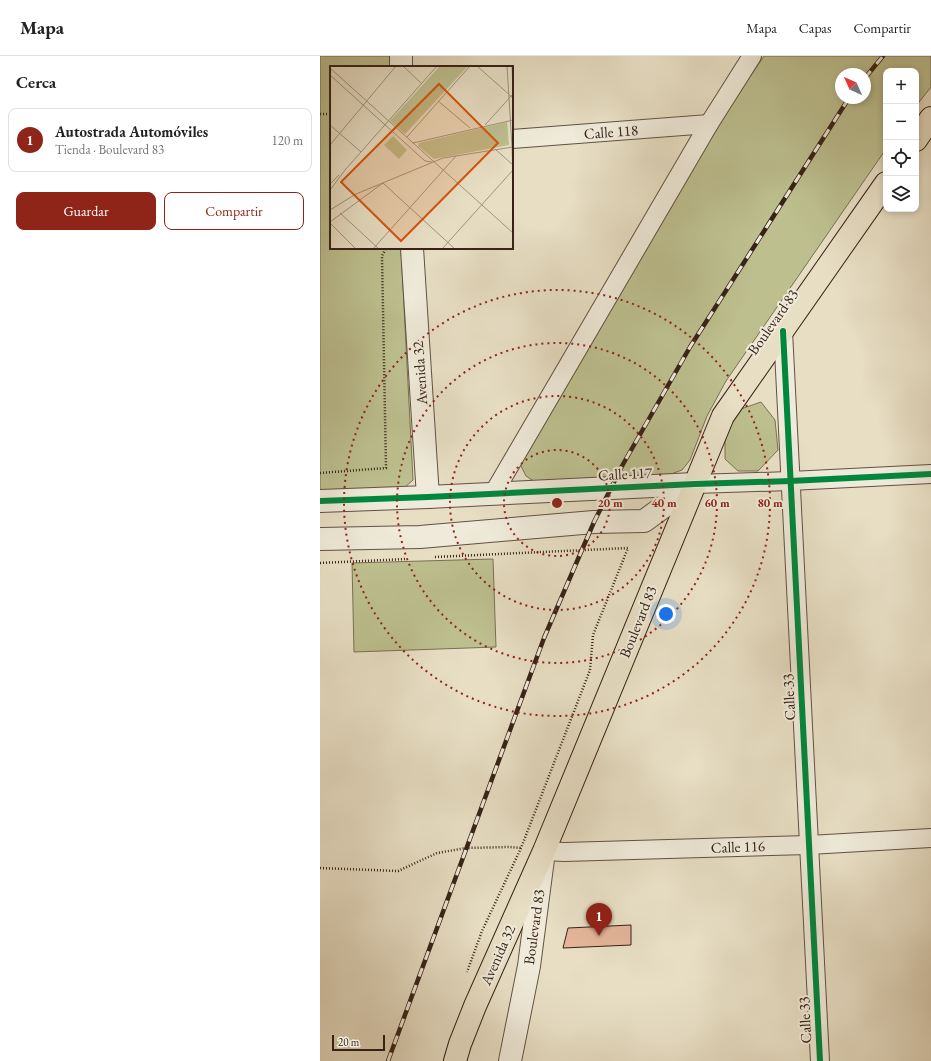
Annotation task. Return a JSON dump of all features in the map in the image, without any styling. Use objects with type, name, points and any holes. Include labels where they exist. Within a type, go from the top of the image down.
[{"type":"highway","points":[[919,136],[931,118]]},
{"type":"highway","name":"Boulevard 83","points":[[544,851],[723,416],[883,187]]},
{"type":"highway","name":"Avenida 32","points":[[455,1061],[475,1006],[544,851]]},
{"type":"street","points":[[400,56],[401,66]]},
{"type":"street","points":[[493,494],[709,124],[752,56]]},
{"type":"street","name":"Calle 118","points":[[513,139],[709,124]]},
{"type":"street","name":"Avenida 32","points":[[412,249],[428,497]]},
{"type":"street","name":"Calle 33","points":[[783,331],[820,1061]]},
{"type":"street","name":"Calle 117","points":[[320,501],[931,474]]},
{"type":"street","points":[[320,539],[420,537],[594,522],[644,520],[695,484]]},
{"type":"street","name":"Calle 116","points":[[544,851],[564,852],[809,845],[931,838]]},
{"type":"street","name":"Boulevard 83","points":[[510,1061],[529,966],[544,851]]},
{"type":"path","points":[[320,472],[386,468],[382,256],[386,249]]},
{"type":"path","points":[[431,558],[628,548],[593,635],[590,670],[521,848],[482,931],[466,973]]},
{"type":"path","points":[[320,563],[407,559]]},
{"type":"path","points":[[320,868],[398,871],[437,854],[466,848],[509,847],[544,851]]},
{"type":"green space","points":[[320,56],[392,56],[392,66],[330,66],[330,249],[401,249],[413,480],[404,488],[320,493]]},
{"type":"green space","points":[[764,56],[931,56],[931,87],[919,102],[919,68],[883,68],[883,153],[726,381],[707,416],[690,460],[682,470],[671,474],[535,482],[526,476],[520,464],[714,130]]},
{"type":"green space","points":[[761,402],[775,420],[778,450],[758,471],[738,471],[725,459],[725,427],[738,410]]},
{"type":"green space","points":[[493,559],[496,647],[354,652],[352,563]]},
{"type":"building","points":[[631,925],[631,945],[563,948],[568,928]]},
{"type":"railway","points":[[871,71],[883,56]]},
{"type":"railway","points":[[388,1061],[544,638],[594,522],[622,466],[690,347],[845,104]]},
{"type":"cycle path","points":[[783,331],[820,1061]]},
{"type":"cycle path","points":[[320,501],[931,474]]},
{"type":"place","name":"Autostrada Automóviles","points":[[599,936]]}]
